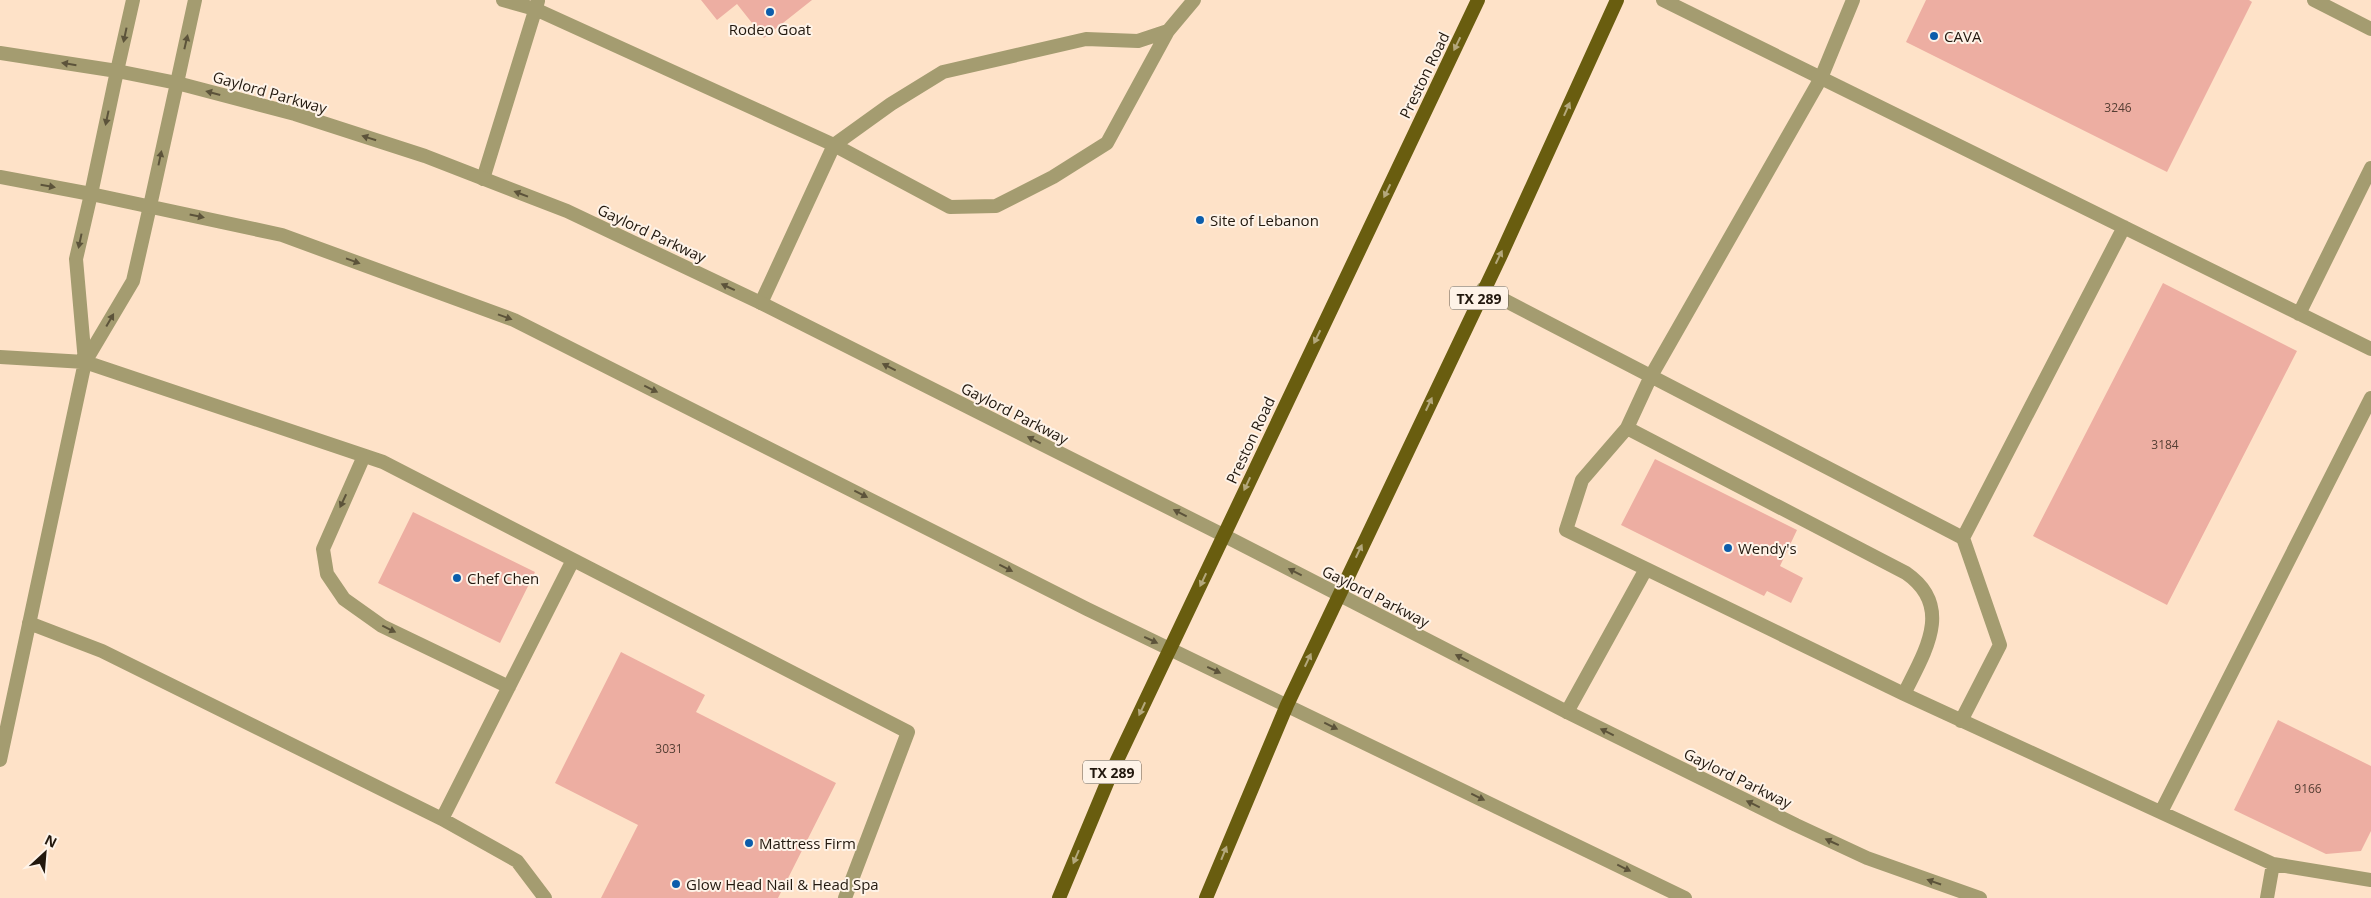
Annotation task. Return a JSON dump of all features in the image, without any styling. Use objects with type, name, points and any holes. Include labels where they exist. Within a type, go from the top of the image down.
[{"type":"main road","name":"Preston Road","points":[[1059,898],[1112,771],[1478,0]]},
{"type":"main road","name":"TX 289","points":[[1206,898],[1288,704],[1616,0]]},
{"type":"street","points":[[0,760],[85,362],[76,259],[133,0]]},
{"type":"street","points":[[85,362],[133,281],[195,0]]},
{"type":"street","points":[[503,0],[536,4],[834,145],[950,207],[996,206],[1053,177],[1107,143],[1168,32],[1194,0]]},
{"type":"street","points":[[1664,0],[2371,349]]},
{"type":"street","points":[[1853,0],[1821,78],[1651,376],[1627,428],[1582,480],[1566,530],[1961,721],[2273,864],[2371,880]]},
{"type":"street","points":[[2314,0],[2371,29]]},
{"type":"street","points":[[483,179],[536,4]]},
{"type":"street","points":[[761,302],[834,145],[891,104],[943,72],[1086,39],[1138,41],[1168,32]]},
{"type":"street","name":"Gaylord Parkway","points":[[0,53],[117,71],[177,83],[295,114],[425,156],[567,211],[761,302],[1223,535],[1567,712],[1867,858],[1980,898]]},
{"type":"street","points":[[2299,314],[2371,168]]},
{"type":"street","points":[[0,177],[150,206],[282,235],[514,320],[1170,649],[1288,704],[1684,898]]},
{"type":"street","points":[[1964,538],[2124,227]]},
{"type":"street","points":[[1483,289],[1964,538],[2000,646],[1961,721]]},
{"type":"street","points":[[0,357],[85,362],[382,462],[908,732],[845,898]]},
{"type":"street","points":[[2161,812],[2371,398]]},
{"type":"street","points":[[1627,428],[1906,573],[1920,583],[1930,606],[1933,626],[1927,647],[1904,694]]},
{"type":"street","points":[[364,456],[322,549],[328,574],[344,598],[382,626],[509,687]]},
{"type":"street","points":[[442,819],[573,560]]},
{"type":"street","points":[[1567,712],[1646,569]]},
{"type":"street","points":[[29,623],[111,656],[442,819],[516,861],[545,898]]},
{"type":"street","points":[[2267,898],[2273,864]]},
{"type":"building","name":"Rodeo Goat","points":[[701,0],[812,0],[764,38],[737,4],[717,20]]},
{"type":"building","points":[[1926,0],[2249,0],[2252,2],[2167,172],[1906,42]]},
{"type":"building","points":[[2163,283],[2297,351],[2167,605],[2033,536]]},
{"type":"building","name":"Wendy's","points":[[1655,459],[1797,530],[1780,566],[1803,578],[1791,603],[1767,591],[1764,596],[1621,525]]},
{"type":"building","name":"Chef Chen","points":[[413,512],[535,572],[500,643],[378,583]]},
{"type":"building","points":[[621,652],[705,695],[696,712],[836,783],[778,898],[601,898],[638,825],[555,783]]},
{"type":"building","points":[[2278,720],[2371,766],[2371,831],[2361,851],[2326,854],[2234,810]]},
{"type":"place","name":"Rodeo Goat","points":[[770,12]]},
{"type":"place","name":"CAVA","points":[[1934,36]]},
{"type":"place","name":"Site of Lebanon","points":[[1200,220]]},
{"type":"place","name":"Wendy's","points":[[1728,548]]},
{"type":"place","name":"Chef Chen","points":[[457,578]]},
{"type":"place","name":"Mattress Firm","points":[[749,843]]},
{"type":"place","name":"Glow Head Nail & Head Spa","points":[[676,884]]}]
